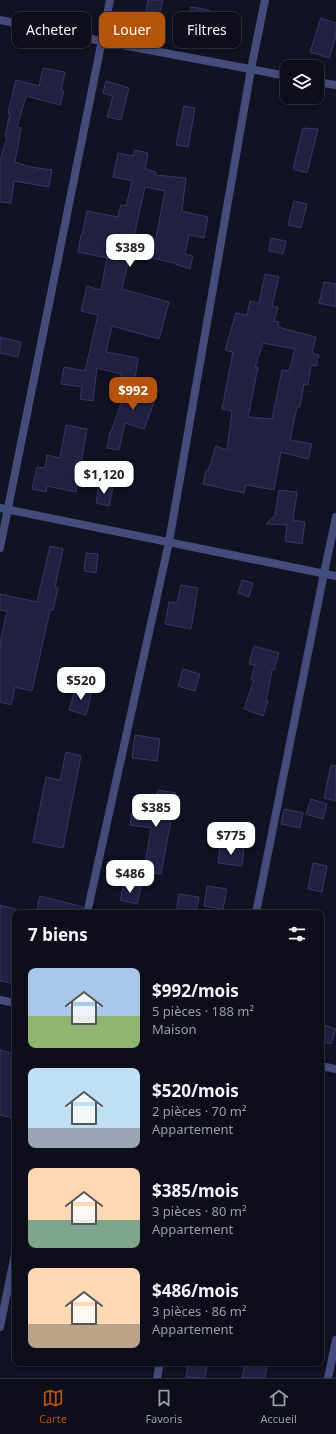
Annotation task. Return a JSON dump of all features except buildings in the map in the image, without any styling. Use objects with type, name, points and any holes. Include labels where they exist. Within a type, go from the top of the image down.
[{"type":"street","points":[[107,12],[110,0]]},
{"type":"street","points":[[88,910],[169,542],[251,70],[265,0]]},
{"type":"street","points":[[0,20],[99,42]]},
{"type":"street","points":[[0,548],[4,509],[100,48]]},
{"type":"street","points":[[133,48],[280,75]]},
{"type":"street","points":[[324,83],[336,85]]},
{"type":"street","points":[[4,509],[336,576]]},
{"type":"street","points":[[257,910],[336,517]]},
{"type":"street","points":[[0,1000],[12,1002]]},
{"type":"street","points":[[324,1067],[336,1069]]},
{"type":"street","points":[[0,1327],[12,1269]]},
{"type":"street","points":[[328,1378],[336,1340]]},
{"type":"street","points":[[157,1378],[159,1366]]}]
